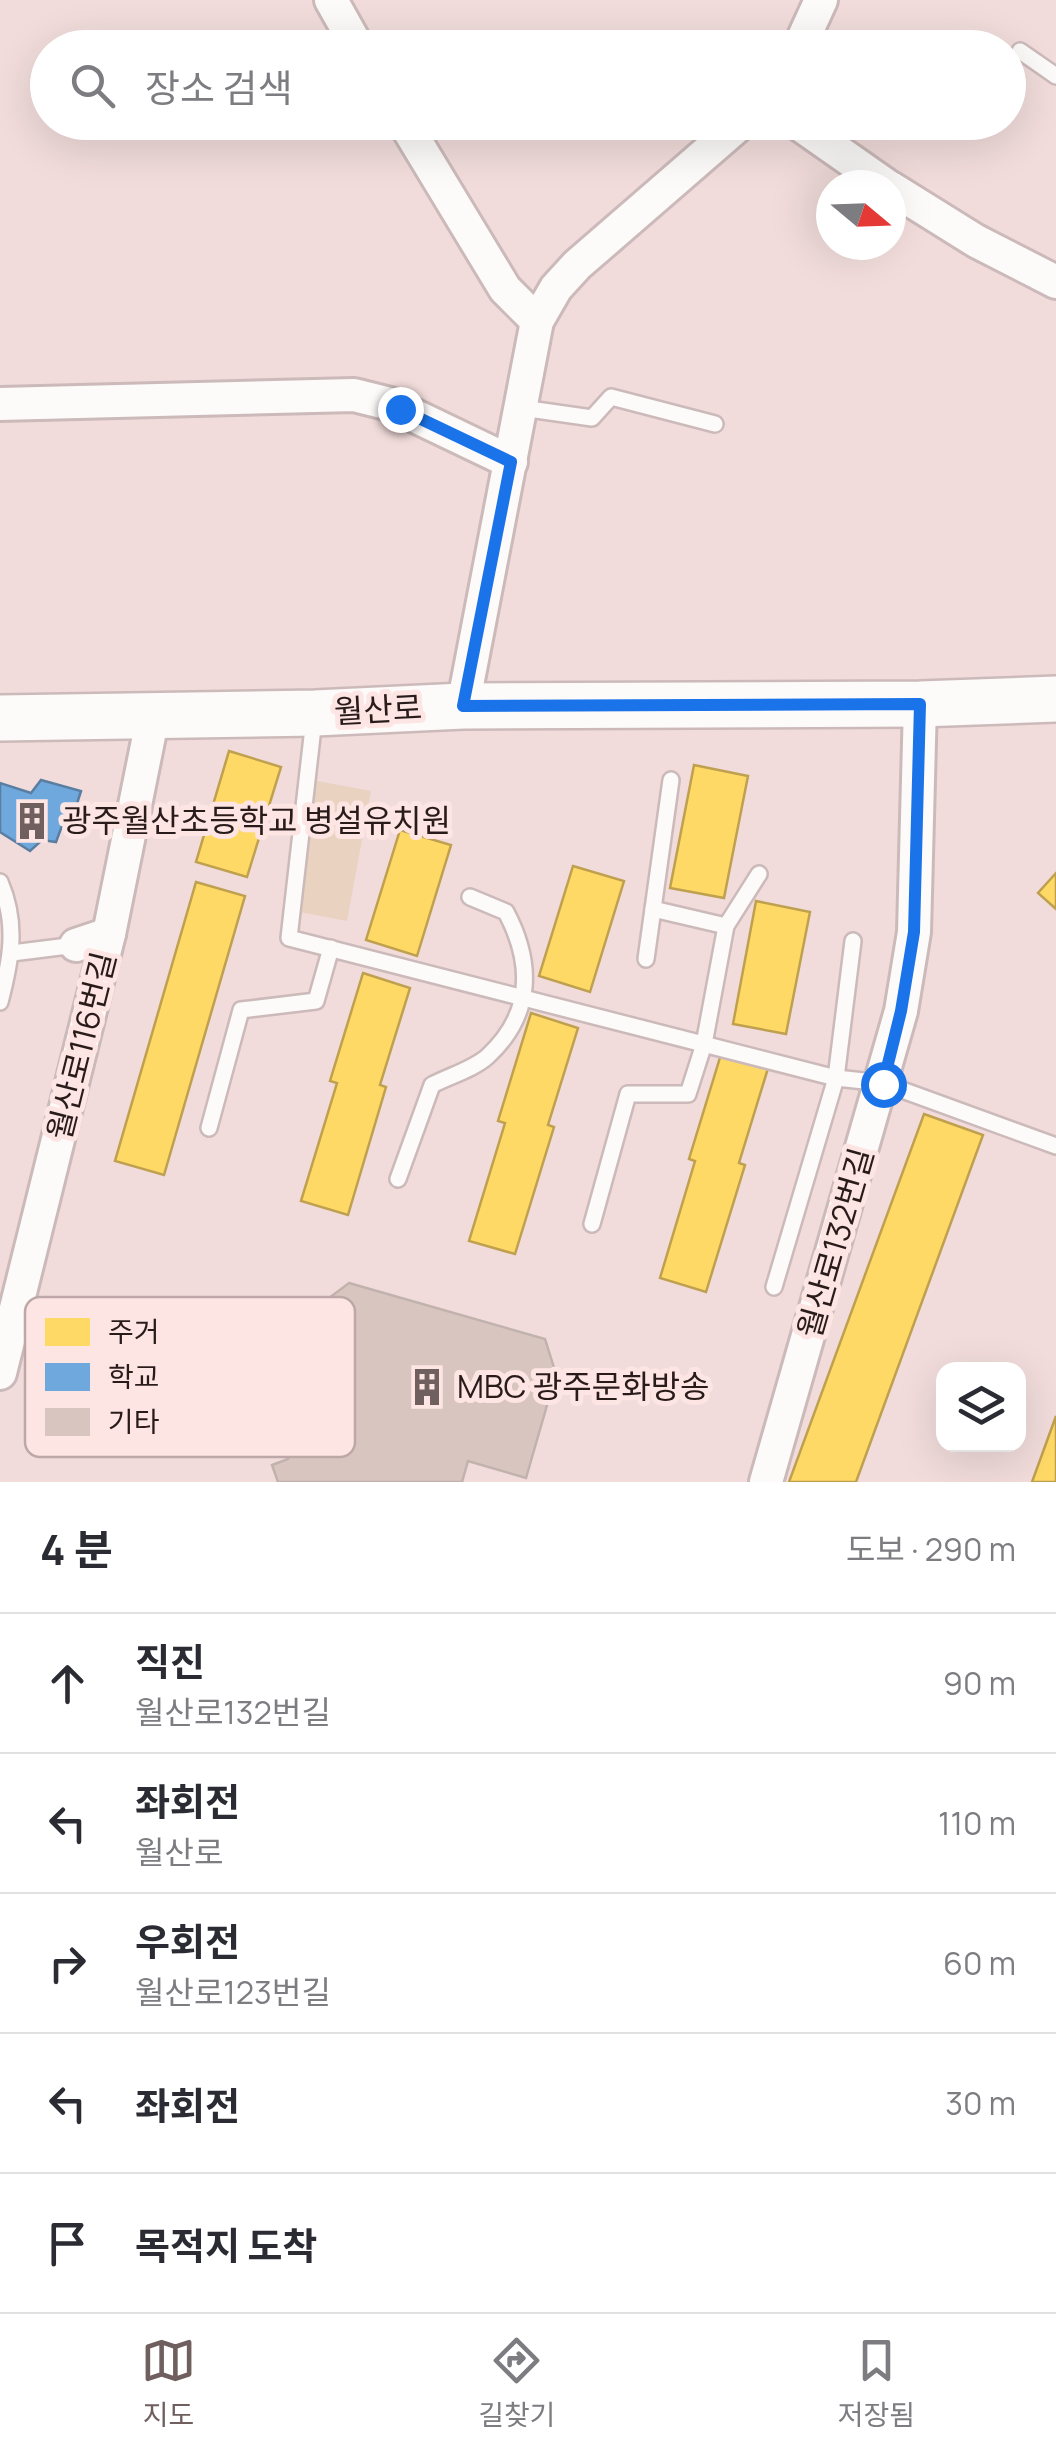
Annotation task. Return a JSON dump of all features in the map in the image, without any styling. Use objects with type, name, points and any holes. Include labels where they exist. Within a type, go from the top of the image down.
[{"type":"street","points":[[331,0],[348,30]]},
{"type":"street","points":[[807,30],[821,0]]},
{"type":"street","points":[[415,140],[505,289],[537,321]]},
{"type":"street","points":[[463,706],[537,321],[556,288],[577,265],[721,140]]},
{"type":"street","points":[[821,140],[864,170]]},
{"type":"street","points":[[906,198],[976,241],[1056,282]]},
{"type":"street","points":[[0,404],[368,396],[511,462]]},
{"type":"street","name":"월산로","points":[[0,718],[315,713],[463,706],[920,704],[1056,699]]},
{"type":"street","name":"월산로132번길","points":[[766,1482],[901,1011],[914,932],[920,704]]},
{"type":"street","name":"월산로116번길","points":[[0,1373],[109,934],[153,716]]},
{"type":"street","points":[[76,946],[109,934]]},
{"type":"lane","points":[[1026,55],[1056,76]]},
{"type":"lane","points":[[522,408],[592,418],[611,397],[715,424]]},
{"type":"lane","points":[[315,713],[290,938],[836,1078],[883,1084],[1056,1146]]},
{"type":"lane","points":[[646,959],[670,780]]},
{"type":"lane","points":[[592,1224],[628,1094],[688,1094],[704,1044],[726,926],[759,874]]},
{"type":"lane","points":[[0,882],[8,901],[12,953],[0,1002]]},
{"type":"lane","points":[[398,1178],[432,1085],[486,1058],[512,1026],[524,999],[522,942],[506,912],[470,897]]},
{"type":"lane","points":[[652,910],[726,926]]},
{"type":"lane","points":[[774,1287],[836,1078],[853,941]]},
{"type":"lane","points":[[12,953],[76,946]]},
{"type":"lane","points":[[209,1128],[241,1010],[316,1001],[331,948]]},
{"type":"shaded area","points":[[307,779],[371,791],[347,921],[283,909]]},
{"type":"building: 주거","points":[[229,751],[281,767],[247,877],[196,862]]},
{"type":"building: 주거","points":[[694,765],[748,776],[724,898],[670,888]]},
{"type":"building: 주거","points":[[400,830],[451,845],[417,956],[366,940]]},
{"type":"building: 주거","points":[[573,866],[624,881],[590,992],[539,976]]},
{"type":"building: 주거","points":[[1056,873],[1056,909],[1038,893]]},
{"type":"building: 주거","points":[[196,882],[245,896],[164,1175],[115,1161]]},
{"type":"building: 주거","points":[[756,901],[810,912],[786,1034],[733,1024]]},
{"type":"building: 주거","points":[[363,973],[410,988],[380,1085],[386,1087],[348,1215],[301,1201],[337,1083],[330,1081]]},
{"type":"building: 주거","points":[[531,1013],[578,1028],[548,1125],[554,1127],[515,1254],[469,1241],[505,1123],[498,1121]]},
{"type":"building: 주거","points":[[722,1051],[769,1065],[739,1163],[745,1165],[706,1292],[660,1278],[695,1161],[689,1159]]},
{"type":"building: 주거","points":[[924,1114],[983,1135],[856,1482],[789,1482]]},
{"type":"building: 주거","points":[[1056,1416],[1056,1482],[1032,1482]]},
{"type":"building: 학교","name":"광주월산초등학교 병설유치원","points":[[41,780],[81,791],[75,810],[69,807],[56,842],[42,840],[30,851],[0,832],[0,783],[31,793]]},
{"type":"building: 기타","name":"MBC 광주문화방송","points":[[349,1283],[545,1339],[556,1374],[526,1478],[468,1461],[462,1482],[278,1482],[272,1465],[289,1457],[355,1457],[355,1297],[330,1297]]},
{"type":"place","name":"광주월산초등학교 병설유치원","points":[[32,821]]},
{"type":"place","name":"MBC 광주문화방송","points":[[427,1387]]},
{"type":"route","points":[[400,409],[511,462],[463,706],[920,704],[914,932],[901,1011],[883,1084]]}]
